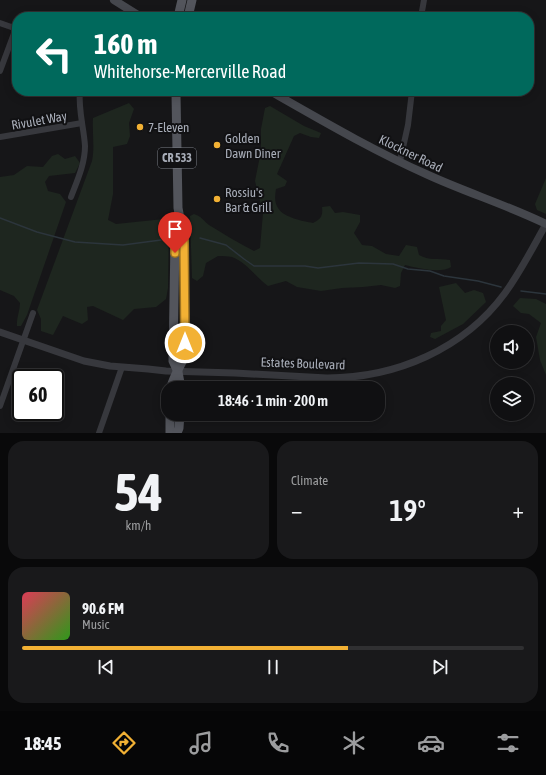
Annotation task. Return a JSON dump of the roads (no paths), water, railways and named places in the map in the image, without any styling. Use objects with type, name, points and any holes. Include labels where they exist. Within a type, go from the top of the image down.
[{"type":"main road","points":[[114,0],[133,12]]},
{"type":"main road","points":[[179,12],[182,0]]},
{"type":"main road","points":[[189,12],[192,0]]},
{"type":"main road","name":"CR 533","points":[[176,96],[178,208],[180,222],[175,239],[173,361],[178,372],[180,381]]},
{"type":"main road","name":"Klockner Road","points":[[279,96],[345,133],[400,161],[446,183],[546,224]]},
{"type":"main road","points":[[173,381],[178,372]]},
{"type":"main road","points":[[170,421],[170,433]]},
{"type":"main road","points":[[177,433],[180,421]]},
{"type":"street","points":[[422,12],[424,0]]},
{"type":"street","points":[[0,23],[12,28]]},
{"type":"street","points":[[0,71],[12,40]]},
{"type":"street","points":[[71,197],[84,155],[84,138],[79,107],[80,96]]},
{"type":"street","points":[[400,161],[408,126],[411,96]]},
{"type":"street","name":"Rivulet Way","points":[[0,137],[82,124]]},
{"type":"street","name":"Estates Boulevard","points":[[0,332],[84,361],[97,364],[178,372],[341,378],[356,377],[386,371],[418,360],[440,349],[473,327],[494,306],[524,266],[546,224]]},
{"type":"street","points":[[0,406],[33,312]]},
{"type":"street","points":[[99,433],[122,367]]},
{"type":"waterway","points":[[0,218],[37,232],[75,242],[123,245],[161,240]]},
{"type":"waterway","points":[[200,238],[226,245],[254,266],[305,266],[318,268],[359,263],[393,264],[408,269],[430,271],[444,276],[478,281],[501,287]]},
{"type":"waterway","points":[[521,291],[546,294]]},
{"type":"place","name":"7-Eleven","points":[[140,127]]},
{"type":"place","name":"Golden Dawn Diner","points":[[217,145]]},
{"type":"place","name":"Rossiu's Bar & Grill","points":[[217,199]]}]
